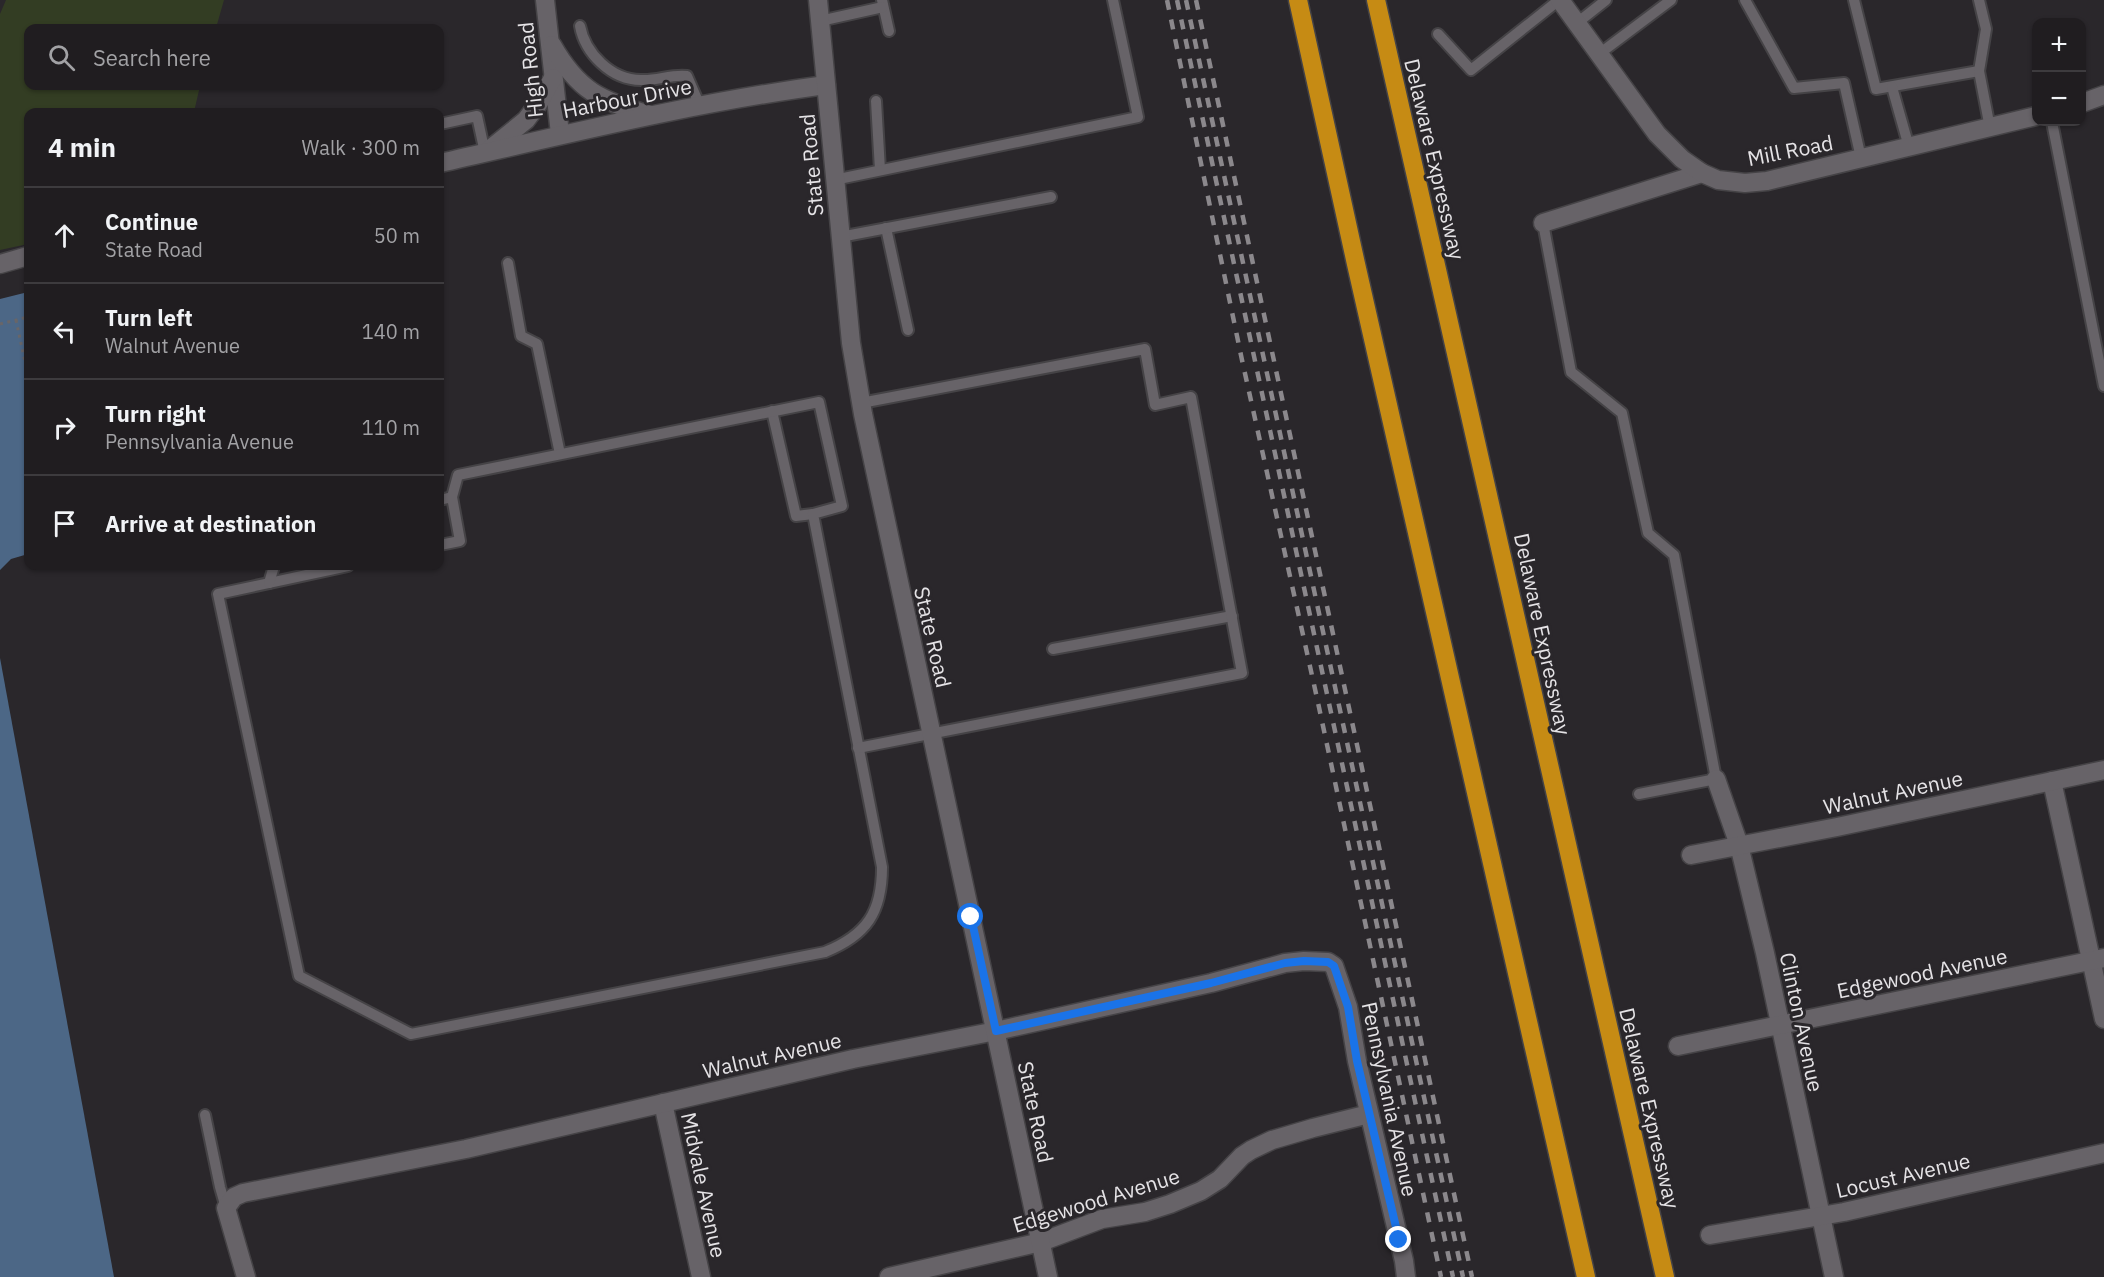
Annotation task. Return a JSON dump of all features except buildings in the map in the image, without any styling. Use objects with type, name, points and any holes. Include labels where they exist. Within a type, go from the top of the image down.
[{"type":"highway","points":[[1298,0],[1586,1277]]},
{"type":"highway","name":"Delaware Expressway","points":[[1376,0],[1665,1277]]},
{"type":"street","name":"High Road","points":[[545,0],[560,134]]},
{"type":"street","name":"State Road","points":[[818,0],[851,343],[861,403],[1048,1277]]},
{"type":"street","name":"Mill Road","points":[[1560,0],[1667,147],[1702,173],[1718,180],[1745,183],[1767,181],[2032,117]]},
{"type":"street","points":[[550,41],[569,72],[583,86],[616,105],[654,116]]},
{"type":"street","points":[[485,153],[526,120],[553,78]]},
{"type":"street","name":"Harbour Drive","points":[[444,162],[560,134],[757,94],[826,85]]},
{"type":"street","points":[[2086,102],[2104,95]]},
{"type":"street","points":[[1543,223],[1702,173]]},
{"type":"street","points":[[0,264],[24,257]]},
{"type":"street","name":"Walnut Avenue","points":[[1690,855],[1837,827],[2104,770]]},
{"type":"street","name":"Clinton Avenue","points":[[1716,779],[1738,845],[1765,953],[1834,1277]]},
{"type":"street","points":[[2052,781],[2097,960],[2104,1019]]},
{"type":"street","name":"Edgewood Avenue","points":[[1678,1046],[2097,960]]},
{"type":"street","name":"Walnut Avenue","points":[[226,1208],[234,1197],[253,1191],[466,1149],[853,1059],[996,1031],[1211,983],[1285,963],[1328,962],[1334,966]]},
{"type":"street","name":"Pennsylvania Avenue","points":[[1334,966],[1348,1007],[1369,1114],[1406,1277]]},
{"type":"street","name":"Midvale Avenue","points":[[663,1103],[701,1277]]},
{"type":"street","name":"Edgewood Avenue","points":[[889,1277],[1041,1242],[1102,1219],[1145,1212],[1170,1204],[1201,1191],[1220,1179],[1242,1156],[1262,1145],[1312,1128],[1369,1114]]},
{"type":"street","name":"Locust Avenue","points":[[1710,1235],[1820,1216],[2104,1153]]},
{"type":"street","points":[[226,1208],[246,1277]]},
{"type":"lane","points":[[834,180],[1138,117],[1113,0]]},
{"type":"lane","points":[[1438,34],[1471,70],[1560,0]]},
{"type":"lane","points":[[1577,23],[1606,0]]},
{"type":"lane","points":[[1599,54],[1671,0]]},
{"type":"lane","points":[[1745,0],[1794,88],[1844,82],[1861,158]]},
{"type":"lane","points":[[1854,0],[1876,89],[1979,71]]},
{"type":"lane","points":[[1979,0],[1986,29],[1979,71],[1990,128]]},
{"type":"lane","points":[[820,21],[882,3],[888,31]]},
{"type":"lane","points":[[579,26],[586,44],[608,70],[641,81],[677,75],[687,76],[700,106]]},
{"type":"lane","points":[[1892,87],[1909,147]]},
{"type":"lane","points":[[876,101],[880,170]]},
{"type":"lane","points":[[444,123],[477,116],[485,153]]},
{"type":"lane","points":[[2053,126],[2104,387]]},
{"type":"lane","points":[[840,237],[1051,197]]},
{"type":"lane","points":[[1543,223],[1571,372],[1622,413],[1648,533],[1674,555],[1716,779],[1639,794]]},
{"type":"lane","points":[[886,228],[908,330]]},
{"type":"lane","points":[[508,263],[521,336],[537,344],[560,454]]},
{"type":"lane","points":[[858,748],[1242,673],[1191,398],[1155,405],[1145,349],[861,403]]},
{"type":"lane","points":[[444,544],[460,541],[452,497],[458,474],[772,411],[819,402],[842,506],[796,516],[772,411]]},
{"type":"lane","points":[[444,499],[452,497]]},
{"type":"lane","points":[[329,570],[218,594],[298,976],[411,1034],[813,954],[846,943],[863,929],[876,911],[882,889],[882,867],[813,514]]},
{"type":"lane","points":[[269,583],[273,570]]},
{"type":"lane","points":[[1053,649],[1232,616]]},
{"type":"lane","points":[[205,1114],[226,1208]]},
{"type":"path","points":[[0,324],[24,318]]},
{"type":"path","points":[[16,320],[24,357]]},
{"type":"green space","points":[[6,0],[224,0],[217,24],[24,24],[24,90],[199,90],[195,108],[24,108],[24,245],[0,250],[0,14]]},
{"type":"water","points":[[24,293],[24,555],[11,559],[0,570],[0,299]]},
{"type":"water","points":[[0,658],[114,1277],[0,1277]]},
{"type":"railway","points":[[1167,0],[1242,360],[1441,1277]]},
{"type":"railway","points":[[1177,0],[1453,1277]]},
{"type":"railway","points":[[1186,0],[1463,1277]]},
{"type":"railway","points":[[1196,0],[1472,1277]]},
{"type":"route","points":[[971,917],[996,1031],[1211,983],[1285,963],[1328,962],[1334,966],[1348,1007],[1357,1061],[1399,1240]]}]
